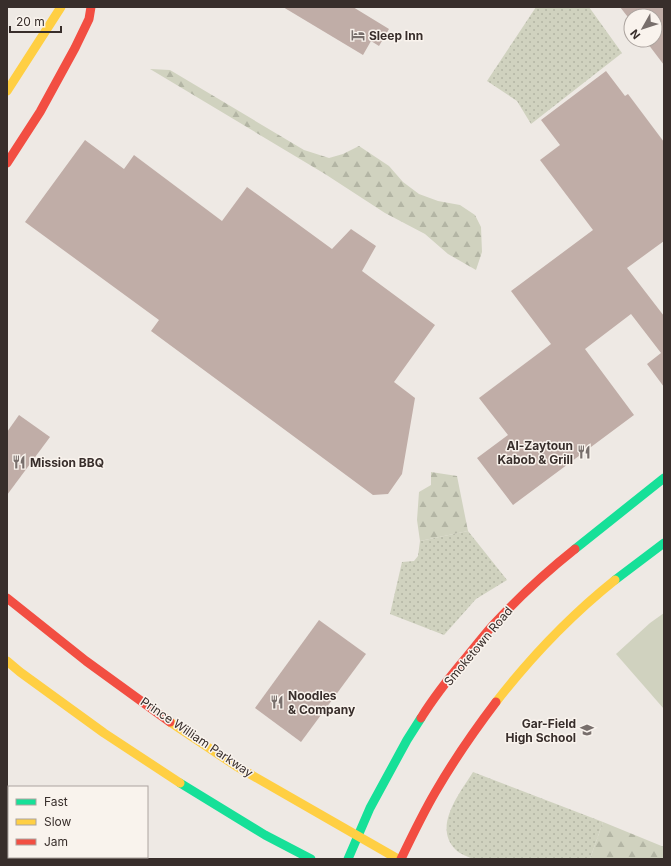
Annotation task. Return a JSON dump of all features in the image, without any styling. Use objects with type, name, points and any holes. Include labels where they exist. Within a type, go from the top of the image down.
[{"type":"main road","points":[[7,91],[61,7]]},
{"type":"main road","points":[[7,163],[40,112],[75,48],[89,19],[91,7]]},
{"type":"main road","name":"Smoketown Road","points":[[348,859],[378,794],[411,733],[447,681],[493,625],[556,564],[664,478]]},
{"type":"main road","points":[[401,859],[449,769],[481,722],[514,679],[549,640],[589,602],[664,542]]},
{"type":"main road","name":"Prince William Parkway","points":[[7,598],[86,660],[172,723],[236,766],[398,859]]},
{"type":"main road","points":[[7,661],[104,733],[178,782],[266,835],[311,859]]},
{"type":"green space","points":[[536,7],[589,7],[622,53],[531,124],[517,101],[487,81]]},
{"type":"green space","points":[[150,69],[170,70],[304,150],[329,158],[343,154],[359,146],[389,166],[403,182],[419,194],[438,201],[460,205],[475,215],[481,227],[482,252],[476,270],[448,254],[425,234],[385,213],[325,174]]},
{"type":"green space","points":[[431,472],[457,476],[468,531],[420,541],[417,520],[419,492],[431,485]]},
{"type":"green space","points":[[468,531],[507,580],[476,599],[444,635],[390,614],[402,562],[414,561],[418,556],[420,541]]},
{"type":"green space","points":[[664,613],[664,709],[616,654],[650,623]]},
{"type":"green space","points":[[473,772],[603,822],[590,859],[473,859],[456,850],[449,841],[447,821],[461,790]]},
{"type":"green space","points":[[603,822],[664,847],[664,859],[590,859]]},
{"type":"building","name":"Sleep Inn","points":[[283,7],[353,7],[389,29],[379,46],[371,41],[363,55]]},
{"type":"building","points":[[620,7],[664,7],[664,65],[651,48],[663,48],[663,8],[623,8],[623,11]]},
{"type":"building","points":[[606,71],[625,96],[628,94],[664,142],[664,241],[627,268],[664,316],[664,387],[647,364],[661,353],[631,314],[585,349],[634,415],[513,505],[477,458],[508,435],[479,398],[551,344],[511,291],[593,230],[540,160],[560,145],[541,120]]},
{"type":"building","points":[[85,140],[124,169],[134,155],[222,221],[247,187],[332,249],[351,229],[376,246],[362,271],[435,325],[394,382],[415,398],[402,474],[388,494],[373,495],[151,331],[159,320],[25,222]]},
{"type":"building","name":"Mission BBQ","points":[[19,415],[50,437],[7,495],[7,432]]},
{"type":"building","points":[[319,620],[366,654],[301,742],[255,708]]},
{"type":"traffic: fast","points":[[575,549],[664,478]]},
{"type":"traffic: fast","points":[[615,580],[664,543]]},
{"type":"traffic: fast","points":[[348,859],[370,808],[407,740],[421,718]]},
{"type":"traffic: fast","points":[[180,783],[265,835],[311,859]]},
{"type":"traffic: slow","points":[[7,91],[61,7]]},
{"type":"traffic: slow","points":[[496,702],[537,653],[582,608],[615,580]]},
{"type":"traffic: slow","points":[[7,661],[104,733],[180,783]]},
{"type":"traffic: slow","points":[[170,722],[236,766],[398,859]]},
{"type":"traffic: jam","points":[[7,163],[40,112],[75,48],[89,19],[91,7]]},
{"type":"traffic: jam","points":[[421,718],[447,680],[494,624],[533,585],[575,549]]},
{"type":"traffic: jam","points":[[7,598],[86,661],[170,722]]},
{"type":"traffic: jam","points":[[401,859],[422,816],[443,779],[464,746],[496,702]]},
{"type":"place","name":"Sleep Inn","points":[[358,35]]},
{"type":"place","name":"Al-Zaytoun Kabob & Grill","points":[[584,452]]},
{"type":"place","name":"Mission BBQ","points":[[19,462]]},
{"type":"place","name":"Noodles & Company","points":[[277,702]]},
{"type":"place","name":"Gar-Field High School","points":[[587,730]]}]
